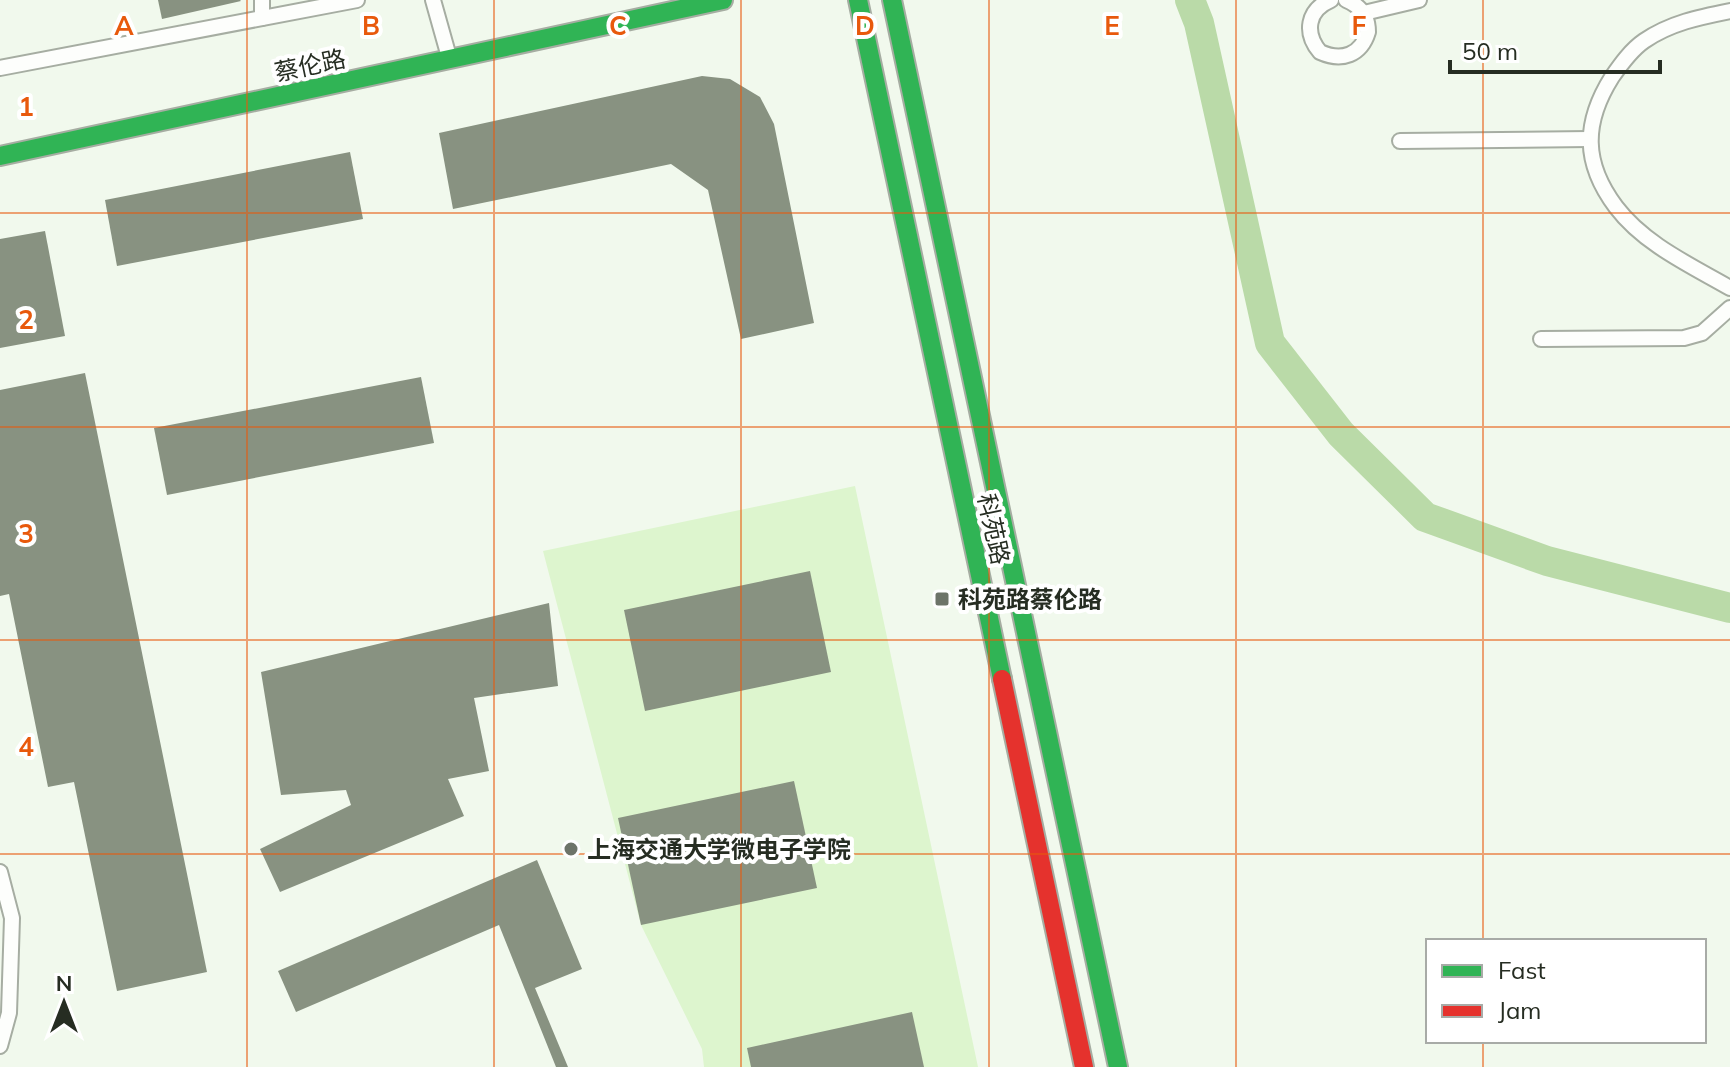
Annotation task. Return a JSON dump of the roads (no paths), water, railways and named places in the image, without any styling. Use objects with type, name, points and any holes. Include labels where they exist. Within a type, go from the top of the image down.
[{"type":"street","name":"蔡伦路","points":[[0,156],[723,0]]},
{"type":"street","name":"科苑路","points":[[858,0],[1084,1067]]},
{"type":"street","name":"科苑路","points":[[892,0],[1118,1067]]},
{"type":"lane","points":[[262,0],[262,18]]},
{"type":"lane","points":[[0,68],[357,0]]},
{"type":"lane","points":[[433,0],[449,59]]},
{"type":"lane","points":[[1331,0],[1316,9],[1309,26],[1314,44],[1330,56],[1350,55],[1365,42],[1368,22],[1364,13],[1346,0]]},
{"type":"lane","points":[[1364,13],[1419,0]]},
{"type":"lane","points":[[1730,11],[1668,27],[1642,42],[1622,62],[1603,91],[1592,119],[1589,147],[1596,175],[1616,207],[1639,232],[1730,288]]},
{"type":"lane","points":[[1400,141],[1590,139]]},
{"type":"lane","points":[[1541,339],[1684,338],[1702,333],[1730,308]]},
{"type":"lane","points":[[0,872],[12,918],[9,1013],[0,1046]]},
{"type":"waterway","points":[[1190,0],[1199,23],[1270,343],[1341,434],[1425,517],[1547,561],[1730,608]]},
{"type":"place","name":"科苑路蔡伦路","points":[[942,599]]},
{"type":"place","name":"上海交通大学微电子学院","points":[[571,849]]}]
